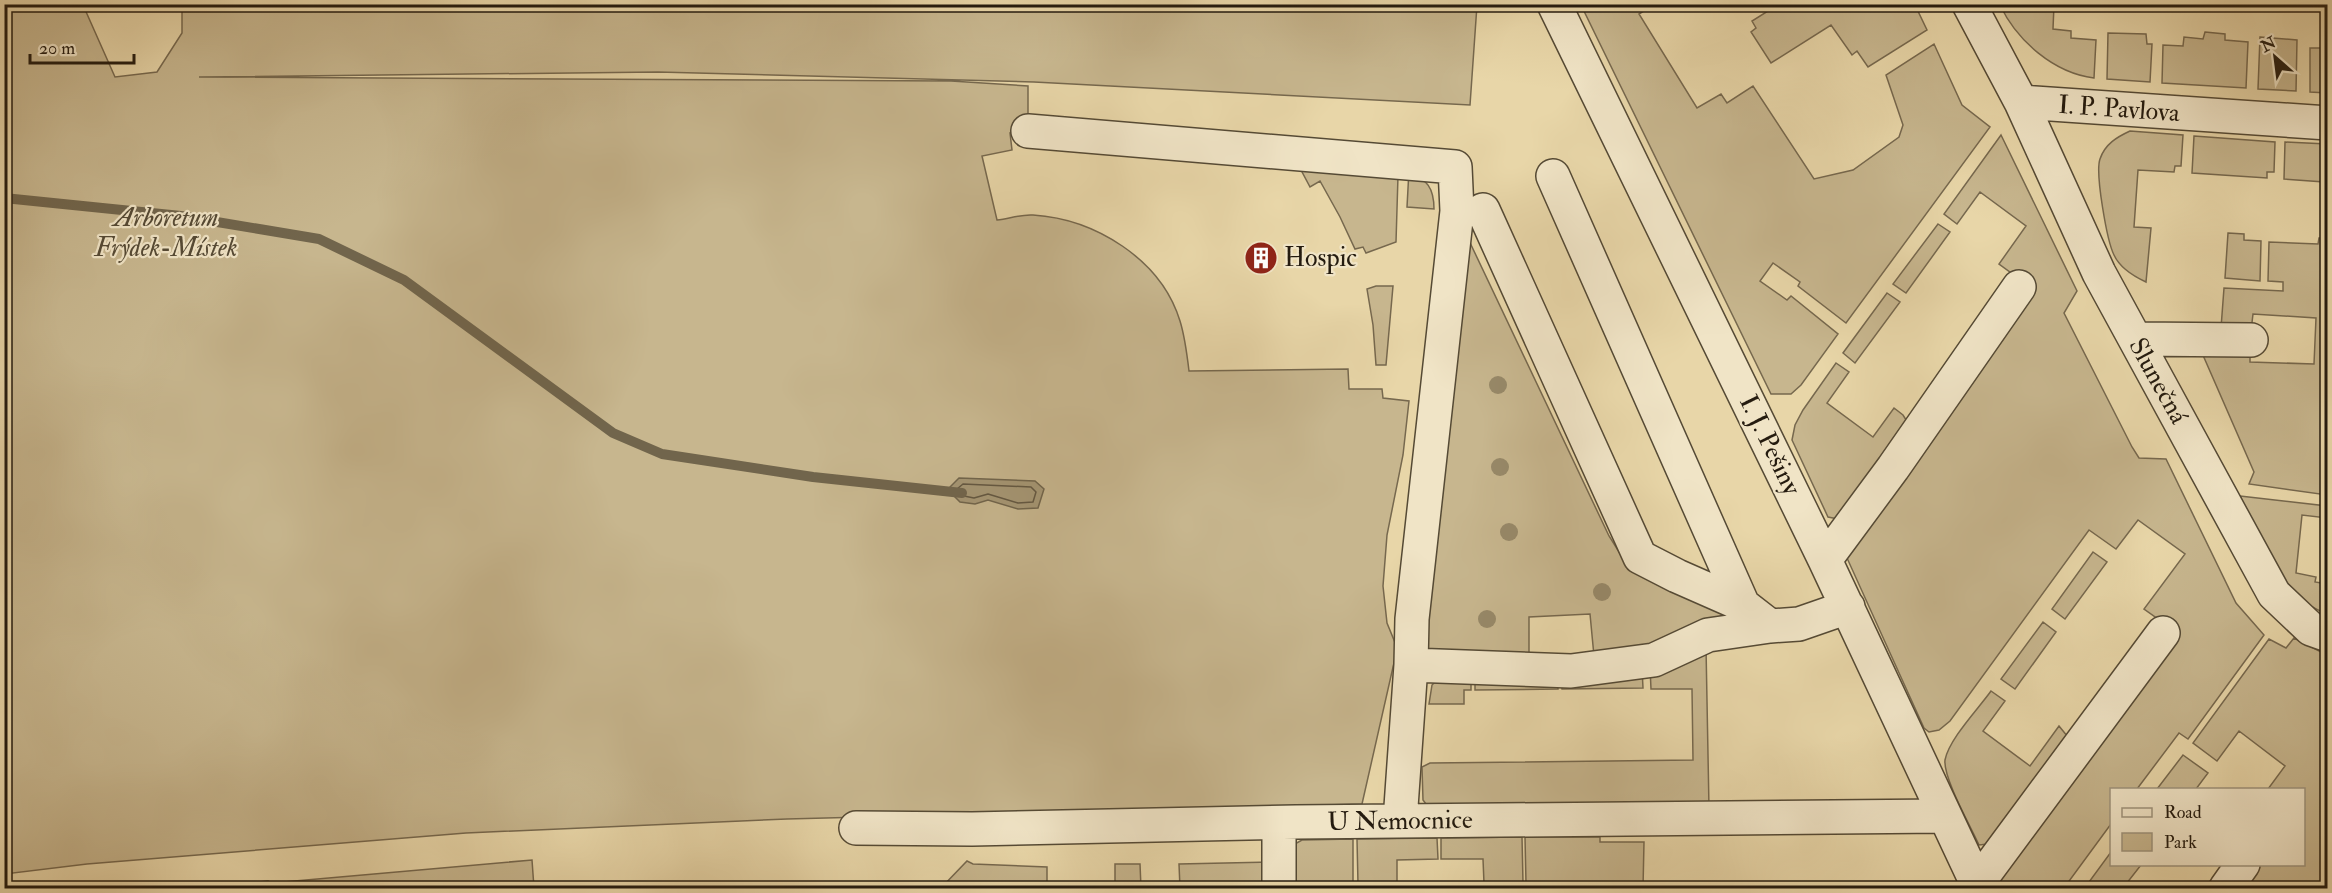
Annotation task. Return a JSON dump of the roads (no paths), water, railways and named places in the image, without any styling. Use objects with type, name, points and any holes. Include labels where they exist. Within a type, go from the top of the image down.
[{"type":"street","name":"I. J. Pešiny","points":[[1554,4],[1848,607],[1978,886]]},
{"type":"street","name":"I. P. Pavlova","points":[[1969,4],[2021,102],[2328,123]]},
{"type":"street","name":"Slunečná","points":[[2021,102],[2099,273],[2274,594],[2311,629],[2328,635]]},
{"type":"street","points":[[1028,131],[1455,167],[1457,211],[1413,608],[1400,821]]},
{"type":"street","points":[[1553,176],[1743,605]]},
{"type":"street","points":[[1483,210],[1640,557],[1743,605],[1770,626]]},
{"type":"street","points":[[1825,560],[1893,468],[2019,287]]},
{"type":"street","points":[[2135,339],[2251,340]]},
{"type":"street","points":[[1411,665],[1571,672],[1654,660],[1708,635],[1799,624],[1848,607]]},
{"type":"street","points":[[1978,886],[2163,633]]},
{"type":"street","name":"U Nemocnice","points":[[856,828],[972,829],[1400,821],[1944,816]]},
{"type":"street","points":[[1279,823],[1279,888]]},
{"type":"street","points":[[2226,888],[2242,866]]},
{"type":"water","points":[[959,478],[1035,481],[1044,489],[1038,508],[1018,509],[988,500],[975,504],[960,502],[950,492],[950,487]]},
{"type":"waterway","points":[[4,198],[181,216],[319,239],[404,280],[613,433],[662,454],[813,477],[962,493]]},
{"type":"place","name":"Hospic","points":[[1261,258]]},
{"type":"park label","name":"Arboretum Frýdek-Místek","points":[[166,233]]}]
